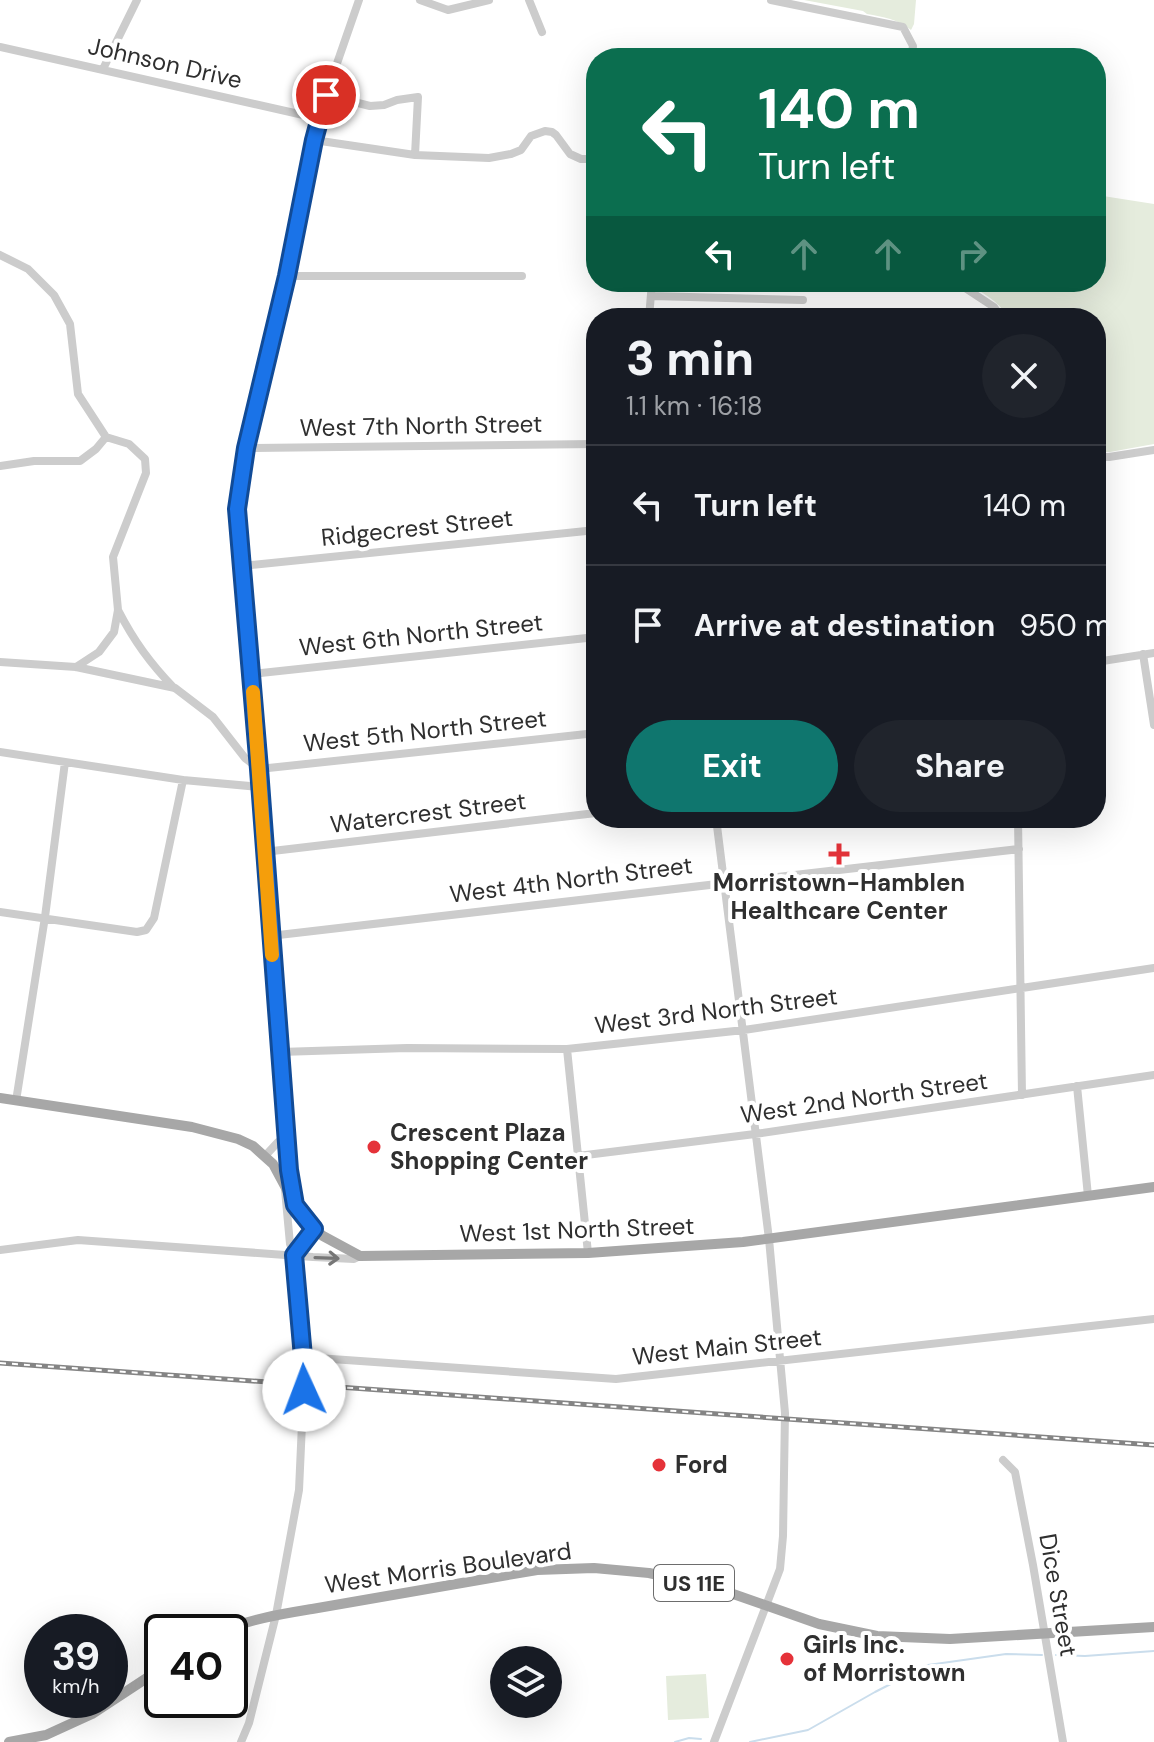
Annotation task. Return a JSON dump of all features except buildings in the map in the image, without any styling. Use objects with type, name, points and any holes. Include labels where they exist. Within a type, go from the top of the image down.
[{"type":"main road","points":[[0,1098],[203,1129],[238,1139],[265,1156],[278,1171],[295,1205],[314,1229],[360,1256]]},
{"type":"main road","name":"West 1st North Street","points":[[360,1256],[588,1253],[691,1247],[1154,1187]]},
{"type":"main road","name":"West Morris Boulevard","points":[[248,1622],[537,1570],[594,1568],[649,1573],[716,1588],[831,1627],[877,1636],[950,1639],[1154,1627]]},
{"type":"main road","points":[[9,1742],[46,1735],[92,1714],[144,1680]]},
{"type":"street","points":[[103,69],[137,0]]},
{"type":"street","points":[[295,1205],[286,1139],[237,509],[246,448],[287,276],[314,140],[359,0]]},
{"type":"street","points":[[420,0],[448,10],[489,0]]},
{"type":"street","points":[[529,0],[542,32]]},
{"type":"street","points":[[771,0],[903,27],[913,48]]},
{"type":"street","name":"Johnson Drive","points":[[0,47],[321,119]]},
{"type":"street","points":[[326,95],[370,106],[418,97],[415,155]]},
{"type":"street","points":[[314,140],[415,155],[489,158],[521,150],[531,136],[545,131],[556,135],[570,154],[586,159]]},
{"type":"street","points":[[0,255],[28,269],[54,295],[70,324],[78,394],[106,437],[129,444],[145,459],[146,473],[113,557],[118,610],[114,632],[99,652],[76,667]]},
{"type":"street","points":[[287,276],[522,276]]},
{"type":"street","points":[[650,308],[652,292]]},
{"type":"street","points":[[971,292],[995,308]]},
{"type":"street","points":[[652,296],[803,300]]},
{"type":"street","points":[[0,466],[34,461],[80,461],[106,437]]},
{"type":"street","name":"West 7th North Street","points":[[246,448],[586,444]]},
{"type":"street","points":[[1106,457],[1154,450]]},
{"type":"street","name":"Ridgecrest Street","points":[[241,566],[586,531]]},
{"type":"street","points":[[118,610],[150,662],[175,688],[213,717],[245,758],[259,769]]},
{"type":"street","name":"West 6th North Street","points":[[251,674],[586,638]]},
{"type":"street","points":[[1106,660],[1154,653]]},
{"type":"street","points":[[1143,654],[1150,668],[1154,725]]},
{"type":"street","points":[[0,662],[76,667],[175,688]]},
{"type":"street","name":"West 5th North Street","points":[[259,769],[586,734]]},
{"type":"street","points":[[0,752],[183,780],[260,787]]},
{"type":"street","points":[[16,1101],[65,762]]},
{"type":"street","points":[[0,912],[137,932],[146,930],[154,918],[183,780]]},
{"type":"street","name":"Watercrest Street","points":[[264,852],[586,814]]},
{"type":"street","points":[[714,1742],[780,1569],[785,1413],[769,1239],[717,828]]},
{"type":"street","points":[[1018,828],[1022,1095]]},
{"type":"street","name":"West 4th North Street","points":[[270,936],[1019,849]]},
{"type":"street","name":"West 3rd North Street","points":[[280,1052],[407,1048],[567,1049],[744,1030],[1154,968]]},
{"type":"street","points":[[567,1049],[588,1253]]},
{"type":"street","name":"West 2nd North Street","points":[[578,1156],[755,1134],[1154,1075]]},
{"type":"street","points":[[1077,1086],[1088,1196]]},
{"type":"street","points":[[265,1156],[278,1142],[286,1139]]},
{"type":"street","points":[[241,1742],[249,1723],[276,1615],[299,1490],[303,1357],[285,1185]]},
{"type":"street","points":[[294,1255],[314,1229]]},
{"type":"street","name":"West 1st North Street","points":[[0,1250],[78,1240],[354,1259],[360,1256]]},
{"type":"street","name":"West Main Street","points":[[303,1357],[616,1379],[1154,1319]]},
{"type":"street","name":"Dice Street","points":[[1003,1460],[1015,1472],[1063,1742]]},
{"type":"green space","points":[[804,0],[916,0],[914,24],[911,30],[885,17]]},
{"type":"green space","points":[[1106,196],[1154,204],[1154,444],[1106,452],[1106,308],[1001,308],[983,293],[1106,292]]},
{"type":"green space","points":[[706,1674],[709,1718],[668,1720],[666,1676]]},
{"type":"waterway","points":[[1056,1655],[1154,1651]]},
{"type":"waterway","points":[[750,1742],[808,1730],[928,1665],[1006,1654],[1042,1655]]},
{"type":"waterway","points":[[675,1742],[701,1739]]},
{"type":"railway","points":[[0,1363],[1154,1445]]},
{"type":"slow traffic","points":[[253,692],[272,955]]},
{"type":"place","name":"Morristown-Hamblen Healthcare Center","points":[[839,854]]},
{"type":"place","name":"Crescent Plaza Shopping Center","points":[[374,1147]]},
{"type":"place","name":"Ford","points":[[659,1465]]},
{"type":"place","name":"Girls Inc. of Morristown","points":[[787,1659]]},
{"type":"route","points":[[304,1390],[294,1255],[314,1229],[295,1205],[289,1170],[237,509],[246,448],[326,95]]}]
